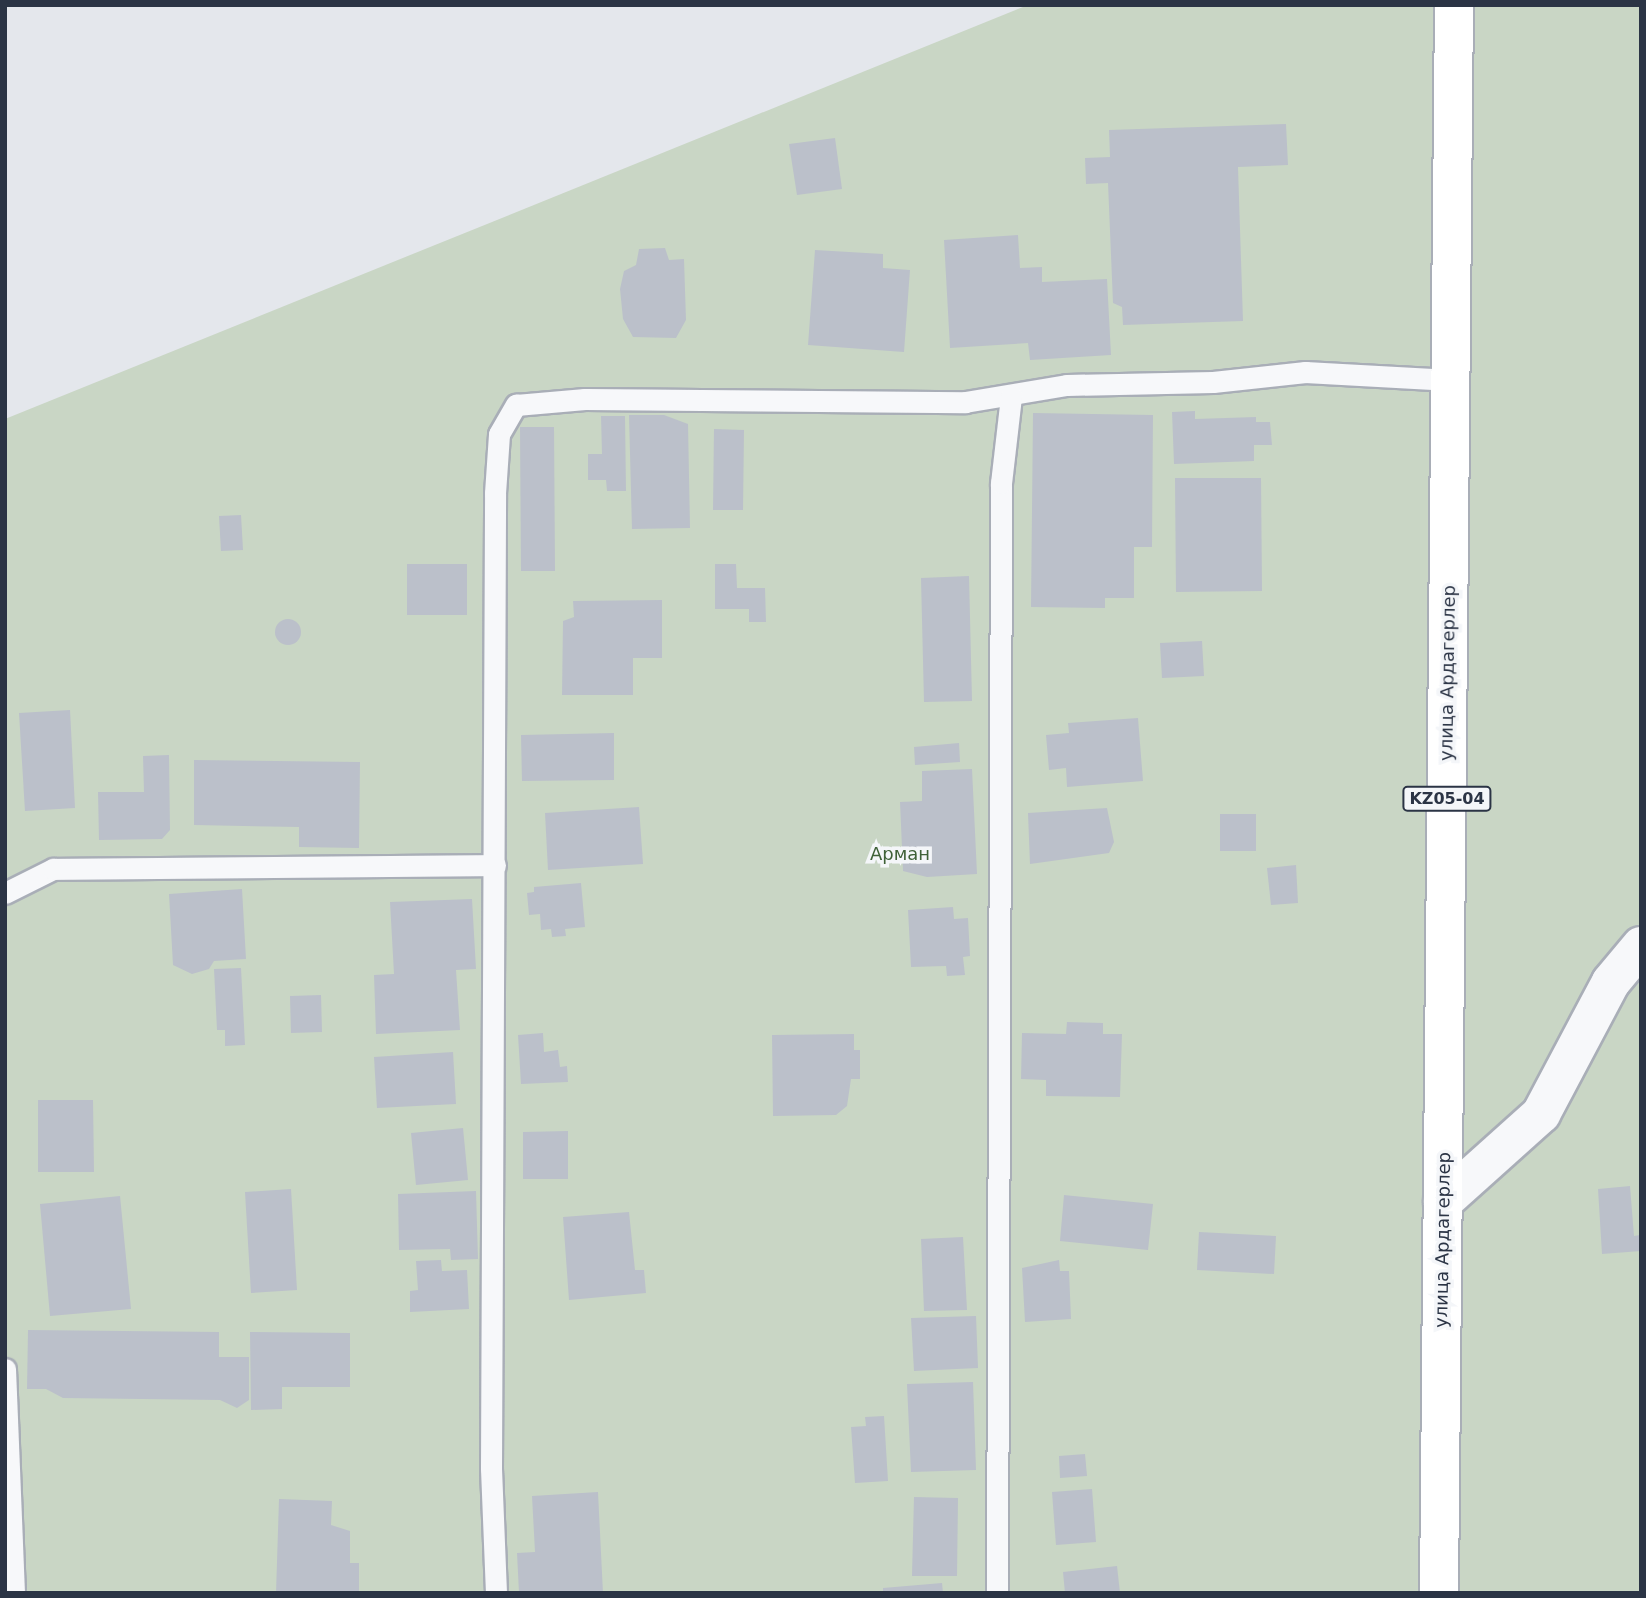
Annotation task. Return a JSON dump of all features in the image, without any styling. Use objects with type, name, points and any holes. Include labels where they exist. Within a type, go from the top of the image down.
[{"type":"main road","name":"улица Ардагерлер","points":[[1439,1593],[1454,5]]},
{"type":"street","points":[[1443,1202],[1541,1114],[1611,982],[1641,946]]},
{"type":"lane","points":[[496,1593],[492,1468],[495,493],[499,435],[516,405],[585,399],[965,402],[1067,385],[1213,382],[1305,372],[1451,380]]},
{"type":"lane","points":[[997,1593],[1001,497],[1011,396]]},
{"type":"lane","points":[[5,893],[53,869],[495,865]]},
{"type":"lane","points":[[5,1369],[14,1593]]},
{"type":"green space","name":"Арман","points":[[1028,5],[1641,5],[1641,1593],[5,1593],[5,419]]},
{"type":"building","points":[[1286,124],[1288,165],[1238,167],[1243,321],[1123,325],[1122,307],[1113,303],[1108,183],[1086,184],[1085,158],[1110,157],[1109,130]]},
{"type":"building","points":[[835,138],[842,189],[797,195],[789,144]]},
{"type":"building","points":[[1018,235],[1020,268],[1042,267],[1042,282],[1107,279],[1111,355],[1030,360],[1028,343],[950,348],[944,240]]},
{"type":"building","points":[[665,248],[669,260],[684,259],[686,320],[676,338],[633,337],[623,319],[620,289],[624,271],[636,265],[639,249]]},
{"type":"building","points":[[815,250],[883,254],[883,268],[910,270],[904,352],[808,345]]},
{"type":"building","points":[[1195,411],[1195,419],[1256,417],[1256,422],[1270,422],[1272,445],[1254,445],[1254,461],[1174,464],[1172,412]]},
{"type":"building","points":[[1033,413],[1153,415],[1152,547],[1134,547],[1134,598],[1105,598],[1105,608],[1031,607]]},
{"type":"building","points":[[629,415],[664,415],[688,424],[690,528],[632,529]]},
{"type":"building","points":[[601,416],[625,416],[626,491],[607,491],[606,480],[588,480],[588,454],[602,454]]},
{"type":"building","points":[[520,427],[554,427],[555,571],[521,571]]},
{"type":"building","points":[[714,429],[744,430],[743,510],[713,510]]},
{"type":"building","points":[[1175,478],[1261,478],[1262,591],[1176,592]]},
{"type":"building","points":[[241,515],[243,550],[221,551],[219,516]]},
{"type":"building","points":[[407,564],[467,564],[467,615],[407,615]]},
{"type":"building","points":[[715,564],[736,564],[737,588],[765,588],[766,622],[749,622],[749,609],[715,609]]},
{"type":"building","points":[[969,576],[972,701],[924,702],[921,578]]},
{"type":"building","points":[[662,600],[662,658],[633,658],[633,695],[562,695],[563,621],[574,617],[573,601]]},
{"type":"building","points":[[288,619],[297,623],[301,632],[297,641],[288,645],[279,641],[275,632],[279,623]]},
{"type":"building","points":[[1202,641],[1204,676],[1162,678],[1160,643]]},
{"type":"building","points":[[70,710],[75,808],[25,811],[19,713]]},
{"type":"building","points":[[1138,718],[1143,781],[1067,787],[1066,768],[1049,770],[1046,735],[1069,733],[1068,723]]},
{"type":"building","points":[[614,733],[614,780],[522,781],[521,735]]},
{"type":"building","points":[[959,743],[960,762],[915,765],[914,747]]},
{"type":"building","points":[[169,755],[170,830],[162,839],[99,840],[98,792],[144,792],[143,756]]},
{"type":"building","points":[[194,760],[360,762],[359,848],[299,847],[299,827],[194,825]]},
{"type":"building","points":[[972,769],[977,874],[927,877],[903,871],[900,802],[922,801],[922,771]]},
{"type":"building","points":[[639,807],[643,864],[548,870],[545,813]]},
{"type":"building","points":[[1107,808],[1114,842],[1109,853],[1030,864],[1028,813]]},
{"type":"building","points":[[1220,814],[1256,814],[1256,851],[1220,851]]},
{"type":"building","points":[[1296,865],[1298,903],[1271,905],[1267,868]]},
{"type":"building","points":[[581,883],[585,927],[565,929],[566,936],[552,937],[551,929],[541,930],[540,914],[529,915],[527,893],[534,892],[534,887]]},
{"type":"building","points":[[242,889],[246,959],[214,961],[209,969],[192,974],[173,965],[169,894]]},
{"type":"building","points":[[472,899],[476,969],[456,970],[460,1030],[376,1034],[374,975],[394,974],[390,902]]},
{"type":"building","points":[[953,907],[954,919],[968,918],[970,956],[963,957],[965,975],[947,976],[946,966],[911,967],[908,910]]},
{"type":"building","points":[[241,968],[245,1045],[225,1046],[225,1030],[217,1030],[214,969]]},
{"type":"building","points":[[321,995],[322,1032],[291,1033],[290,996]]},
{"type":"building","points":[[1067,1022],[1103,1023],[1103,1034],[1122,1034],[1120,1097],[1046,1096],[1046,1080],[1021,1079],[1022,1033],[1066,1034]]},
{"type":"building","points":[[543,1033],[544,1052],[558,1050],[560,1067],[567,1066],[568,1082],[521,1084],[518,1035]]},
{"type":"building","points":[[854,1034],[854,1050],[860,1050],[860,1079],[851,1079],[847,1106],[836,1115],[773,1116],[772,1035]]},
{"type":"building","points":[[453,1052],[456,1104],[377,1108],[374,1057]]},
{"type":"building","points":[[38,1100],[93,1100],[94,1172],[38,1172]]},
{"type":"building","points":[[463,1128],[468,1180],[416,1185],[411,1133]]},
{"type":"building","points":[[568,1131],[568,1179],[523,1179],[523,1132]]},
{"type":"building","points":[[1630,1186],[1634,1236],[1640,1235],[1641,1251],[1602,1254],[1598,1189]]},
{"type":"building","points":[[291,1189],[297,1290],[251,1293],[245,1192]]},
{"type":"building","points":[[476,1191],[478,1259],[451,1260],[450,1249],[399,1250],[398,1194]]},
{"type":"building","points":[[1064,1195],[1153,1204],[1148,1250],[1060,1241]]},
{"type":"building","points":[[120,1196],[131,1309],[50,1316],[40,1204]]},
{"type":"building","points":[[629,1212],[635,1270],[644,1270],[646,1293],[569,1300],[563,1217]]},
{"type":"building","points":[[1199,1232],[1276,1236],[1274,1274],[1197,1270]]},
{"type":"building","points":[[963,1237],[967,1310],[924,1311],[921,1239]]},
{"type":"building","points":[[441,1260],[442,1271],[467,1270],[469,1309],[410,1312],[410,1291],[418,1290],[416,1261]]},
{"type":"building","points":[[1059,1260],[1060,1271],[1069,1271],[1071,1319],[1025,1322],[1022,1268]]},
{"type":"building","points":[[976,1316],[978,1368],[914,1371],[911,1318]]},
{"type":"building","points":[[28,1330],[219,1332],[219,1357],[249,1357],[249,1400],[237,1408],[220,1400],[63,1398],[46,1389],[27,1389]]},
{"type":"building","points":[[250,1332],[350,1333],[350,1387],[282,1387],[282,1409],[251,1410]]},
{"type":"building","points":[[973,1382],[976,1470],[911,1472],[907,1384]]},
{"type":"building","points":[[884,1416],[888,1481],[855,1483],[851,1427],[866,1426],[865,1417]]},
{"type":"building","points":[[1085,1454],[1087,1476],[1060,1478],[1059,1456]]},
{"type":"building","points":[[1092,1489],[1096,1542],[1056,1545],[1052,1492]]},
{"type":"building","points":[[598,1492],[603,1593],[519,1593],[517,1553],[535,1552],[532,1496]]},
{"type":"building","points":[[914,1497],[958,1498],[957,1576],[912,1576]]},
{"type":"building","points":[[279,1499],[332,1501],[331,1525],[350,1531],[350,1563],[359,1563],[359,1593],[276,1593]]},
{"type":"building","points":[[1117,1566],[1120,1593],[1065,1593],[1063,1572]]},
{"type":"building","points":[[942,1583],[943,1593],[883,1593],[883,1588]]}]
